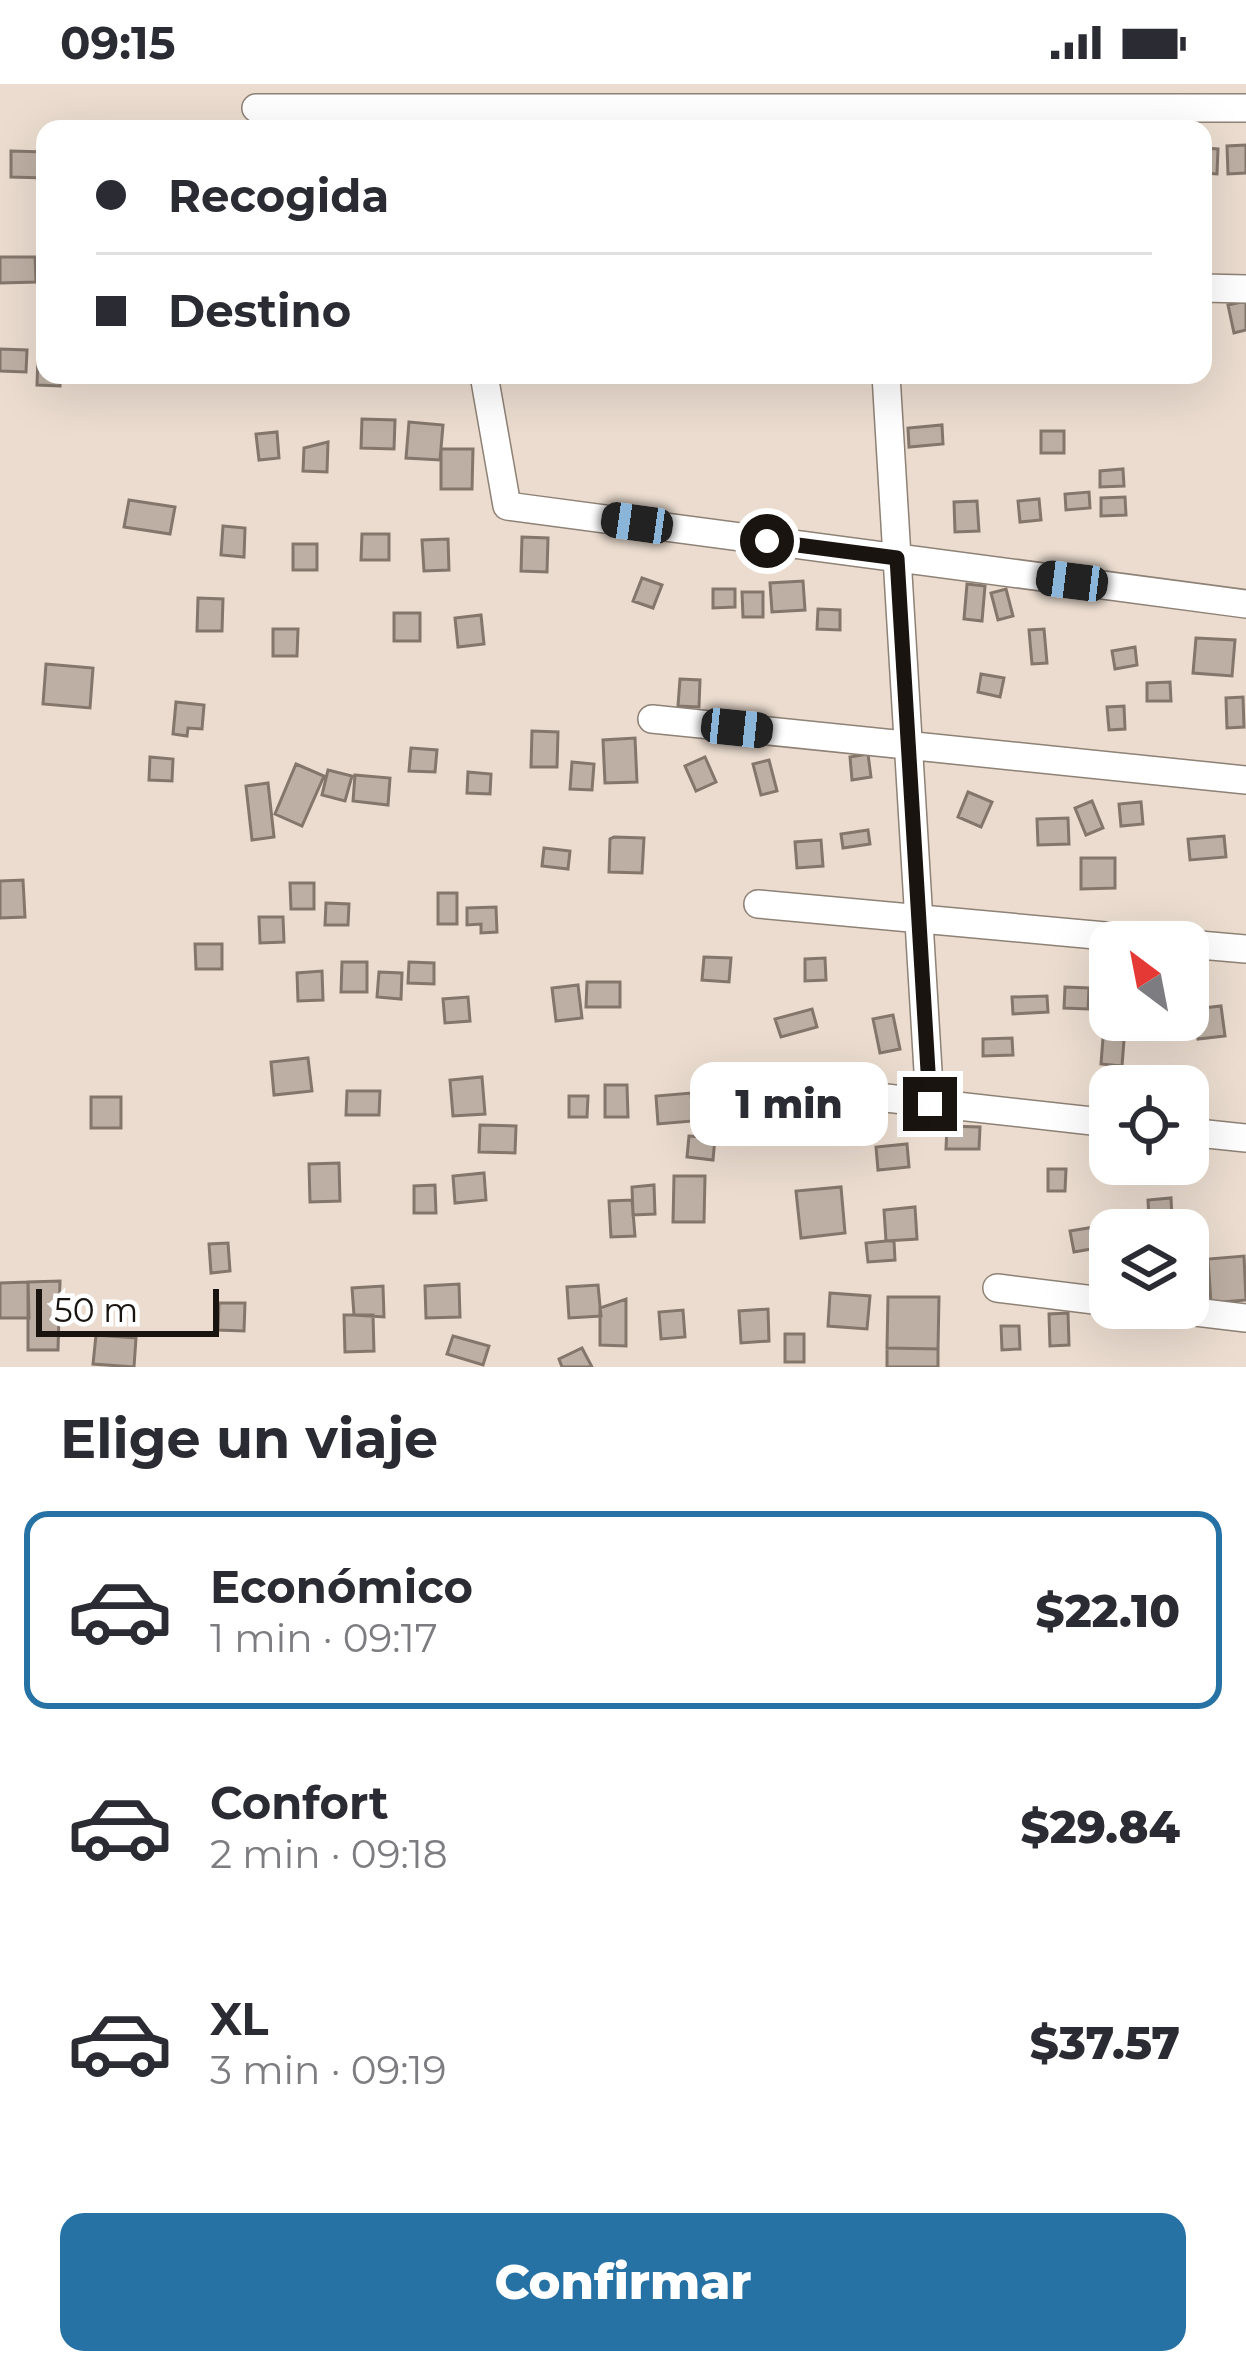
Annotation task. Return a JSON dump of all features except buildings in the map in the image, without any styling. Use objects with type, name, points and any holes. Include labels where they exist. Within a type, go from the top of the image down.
[{"type":"street","points":[[256,108],[1246,108]]},
{"type":"street","points":[[1212,288],[1246,289]]},
{"type":"street","points":[[486,384],[507,506],[1246,604]]},
{"type":"street","points":[[887,384],[930,1104]]},
{"type":"street","points":[[652,719],[1246,780]]},
{"type":"street","points":[[758,904],[1089,934]]},
{"type":"street","points":[[1209,946],[1246,949]]},
{"type":"street","points":[[877,1097],[1089,1121]]},
{"type":"street","points":[[1209,1134],[1246,1138]]},
{"type":"street","points":[[997,1288],[1089,1299]]},
{"type":"street","points":[[1209,1314],[1246,1318]]},
{"type":"route","points":[[767,541],[897,558],[930,1104]]}]
